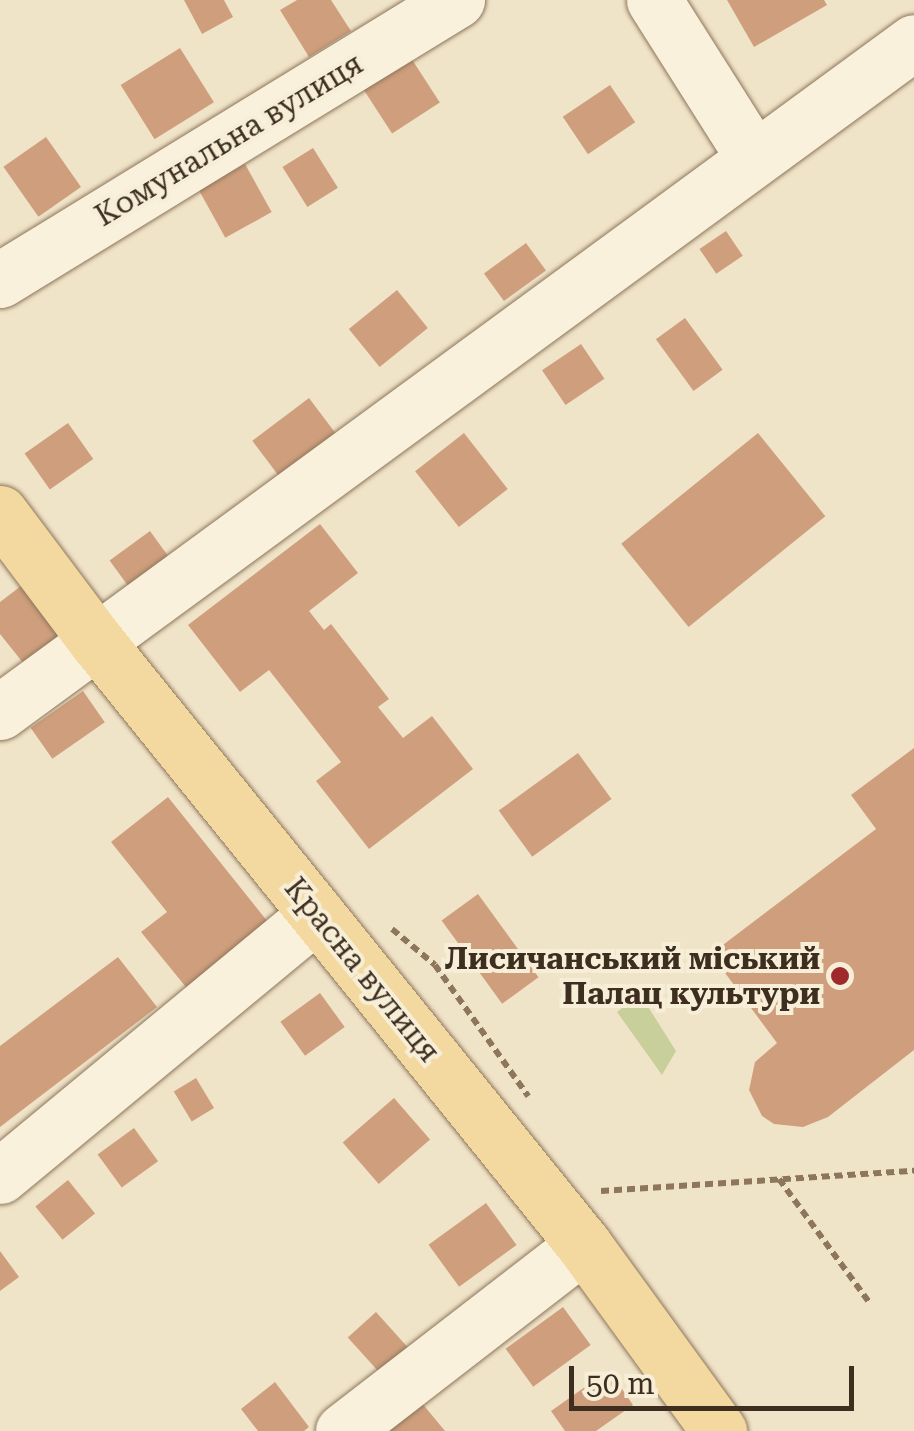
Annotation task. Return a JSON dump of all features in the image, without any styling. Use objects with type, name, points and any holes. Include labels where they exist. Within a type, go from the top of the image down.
[{"type":"main road","name":"Красна вулиця","points":[[0,513],[97,642],[317,914],[595,1226],[719,1431]]},
{"type":"street","name":"Комунальна вулиця","points":[[0,280],[457,0]]},
{"type":"street","points":[[654,0],[754,158]]},
{"type":"street","points":[[0,712],[914,42]]},
{"type":"street","points":[[0,1176],[317,914]]},
{"type":"street","points":[[343,1431],[595,1226]]},
{"type":"path","points":[[436,965],[538,1110]]},
{"type":"path","points":[[595,1226],[596,1191],[914,1171]]},
{"type":"path","points":[[779,1179],[869,1302]]},
{"type":"green space","points":[[640,994],[676,1051],[662,1075],[617,1012]]},
{"type":"building","points":[[184,0],[224,0],[233,17],[202,34]]},
{"type":"building","points":[[297,0],[331,0],[351,31],[309,57],[280,10]]},
{"type":"building","points":[[727,0],[824,0],[827,5],[754,47]]},
{"type":"building","points":[[180,48],[214,102],[155,139],[121,85]]},
{"type":"building","points":[[411,58],[440,102],[392,133],[363,89]]},
{"type":"building","points":[[610,85],[635,122],[588,154],[563,117]]},
{"type":"building","points":[[46,137],[81,187],[38,217],[3,167]]},
{"type":"building","points":[[313,148],[338,188],[307,207],[282,167]]},
{"type":"building","points":[[245,164],[272,212],[225,238],[199,190]]},
{"type":"building","points":[[726,231],[743,256],[716,274],[699,249]]},
{"type":"building","points":[[526,243],[546,271],[504,301],[484,274]]},
{"type":"building","points":[[397,290],[428,328],[380,367],[349,329]]},
{"type":"building","points":[[685,318],[723,370],[693,391],[656,339]]},
{"type":"building","points":[[581,344],[604,379],[566,405],[542,370]]},
{"type":"building","points":[[309,398],[336,434],[279,477],[252,441]]},
{"type":"building","points":[[68,423],[93,459],[50,489],[25,453]]},
{"type":"building","points":[[464,433],[508,489],[459,527],[415,471]]},
{"type":"building","points":[[758,433],[825,516],[689,627],[621,544]]},
{"type":"building","points":[[320,524],[358,573],[309,611],[324,630],[331,624],[389,699],[378,707],[403,738],[432,716],[473,769],[369,849],[316,781],[341,762],[269,670],[240,692],[188,625]]},
{"type":"building","points":[[150,531],[172,561],[131,590],[110,560]]},
{"type":"building","points":[[21,586],[60,635],[24,664],[0,634],[0,602]]},
{"type":"building","points":[[83,691],[105,722],[52,759],[31,728]]},
{"type":"building","points":[[914,748],[914,1050],[828,1117],[803,1127],[774,1124],[762,1116],[749,1090],[755,1062],[777,1043],[711,954],[876,829],[851,795]]},
{"type":"building","points":[[578,753],[612,799],[532,857],[499,811]]},
{"type":"building","points":[[168,797],[272,927],[190,992],[141,932],[167,912],[111,842]]},
{"type":"building","points":[[478,894],[539,977],[502,1004],[442,920]]},
{"type":"building","points":[[118,957],[157,1007],[0,1127],[0,1046]]},
{"type":"building","points":[[320,993],[345,1027],[305,1056],[280,1022]]},
{"type":"building","points":[[196,1078],[214,1108],[192,1121],[174,1091]]},
{"type":"building","points":[[394,1098],[430,1140],[379,1184],[343,1143]]},
{"type":"building","points":[[134,1128],[158,1161],[122,1188],[98,1154]]},
{"type":"building","points":[[68,1180],[95,1213],[62,1240],[35,1206]]},
{"type":"building","points":[[486,1203],[517,1245],[459,1287],[429,1245]]},
{"type":"building","points":[[0,1251],[19,1277],[0,1291]]},
{"type":"building","points":[[563,1307],[591,1345],[533,1387],[506,1349]]},
{"type":"building","points":[[376,1312],[407,1347],[379,1372],[348,1337]]},
{"type":"building","points":[[609,1370],[633,1405],[596,1431],[565,1431],[551,1411]]},
{"type":"building","points":[[275,1382],[309,1427],[304,1431],[258,1431],[241,1409]]},
{"type":"building","points":[[421,1402],[445,1431],[385,1431]]},
{"type":"place","name":"Лисичанський міський Палац культури","points":[[840,976]]}]
